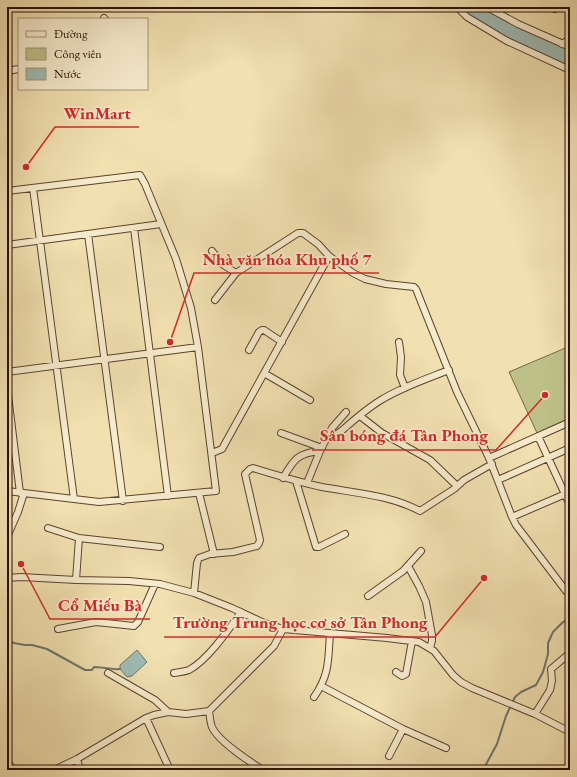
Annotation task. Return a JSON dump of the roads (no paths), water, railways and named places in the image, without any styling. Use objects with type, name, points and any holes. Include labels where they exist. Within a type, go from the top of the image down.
[{"type":"street","points":[[457,7],[467,18],[507,42],[570,70]]},
{"type":"street","points":[[487,7],[518,24],[570,48]]},
{"type":"street","points":[[562,44],[570,39]]},
{"type":"street","points":[[7,71],[18,69]]},
{"type":"street","points":[[7,191],[140,175],[176,259],[188,296],[198,347],[216,491],[123,501],[99,502],[7,491]]},
{"type":"street","points":[[33,188],[74,499]]},
{"type":"street","points":[[7,245],[161,224]]},
{"type":"street","points":[[134,228],[168,496]]},
{"type":"street","points":[[215,300],[236,273],[301,232],[318,244],[329,256],[353,273],[386,284],[414,287],[448,370],[490,461],[516,525],[566,591],[570,594]]},
{"type":"street","points":[[88,234],[123,501]]},
{"type":"street","points":[[212,251],[222,264],[236,273]]},
{"type":"street","points":[[212,453],[222,449],[329,256]]},
{"type":"street","points":[[249,350],[259,332],[262,330],[282,342]]},
{"type":"street","points":[[399,342],[401,356],[400,375],[405,388]]},
{"type":"street","points":[[7,372],[198,347]]},
{"type":"street","points":[[329,435],[340,432],[382,400],[405,388],[448,370]]},
{"type":"street","points":[[264,373],[310,400]]},
{"type":"street","points":[[7,387],[22,493],[18,512],[7,537]]},
{"type":"street","points":[[307,483],[332,428],[346,412]]},
{"type":"street","points":[[360,416],[382,433],[430,460],[457,486]]},
{"type":"street","points":[[194,593],[197,563],[199,558],[214,554],[233,552],[257,546],[259,544],[260,540],[245,474],[246,471],[250,469],[253,468],[296,481],[397,501],[420,510],[457,486],[490,461],[538,436],[570,422]]},
{"type":"street","points":[[281,433],[321,450]]},
{"type":"street","points":[[538,436],[567,493],[570,505]]},
{"type":"street","points":[[498,480],[570,448]]},
{"type":"street","points":[[283,478],[294,459],[302,454],[321,450]]},
{"type":"street","points":[[296,481],[316,546],[319,547],[345,534]]},
{"type":"street","points":[[199,493],[214,554]]},
{"type":"street","points":[[512,517],[567,493]]},
{"type":"street","points":[[48,528],[79,538],[160,547]]},
{"type":"street","points":[[76,580],[79,538]]},
{"type":"street","points":[[368,596],[398,576],[421,551]]},
{"type":"street","points":[[408,566],[426,602],[432,636],[432,644],[430,648]]},
{"type":"street","points":[[7,578],[21,577],[129,581],[176,587],[283,629],[419,642],[434,651],[453,675],[461,682],[535,714],[570,732]]},
{"type":"street","points":[[58,629],[96,622],[134,626],[138,622],[155,584]]},
{"type":"street","points":[[174,673],[187,671],[198,663],[225,635],[241,612]]},
{"type":"street","points":[[54,770],[77,760],[154,714],[168,712],[186,714],[209,711],[274,646],[283,629]]},
{"type":"street","points":[[314,697],[321,686],[327,669],[330,633]]},
{"type":"street","points":[[396,672],[402,676],[406,674],[412,642]]},
{"type":"street","points":[[535,714],[550,690],[552,681],[551,669],[570,653]]},
{"type":"street","points":[[108,672],[155,700],[168,712]]},
{"type":"street","points":[[321,686],[403,729],[446,748]]},
{"type":"street","points":[[209,711],[212,728],[235,751],[263,770]]},
{"type":"street","points":[[146,718],[170,770]]},
{"type":"street","points":[[389,756],[403,729]]},
{"type":"street","points":[[77,760],[80,770]]},
{"type":"street","points":[[7,762],[12,770]]},
{"type":"water","points":[[460,7],[483,7],[517,26],[570,50],[570,67],[497,35],[471,17]]},
{"type":"water","points":[[137,650],[147,662],[132,676],[127,677],[120,669],[120,665]]},
{"type":"waterway","points":[[483,770],[497,744],[506,716],[515,697],[521,692],[536,685],[543,672],[548,654],[548,643],[553,632],[563,622],[570,619]]},
{"type":"waterway","points":[[7,640],[14,643],[32,645],[47,649],[85,670],[92,670],[94,667],[120,669]]},
{"type":"place","name":"WinMart","points":[[26,167]]},
{"type":"place","name":"Nhà văn hóa Khu phố 7","points":[[170,342]]},
{"type":"place","name":"Sân bóng đá Tân Phong","points":[[545,395]]},
{"type":"place","name":"Cổ Miếu Bà","points":[[21,564]]},
{"type":"place","name":"Trường Trung học cơ sở Tân Phong","points":[[484,578]]}]
